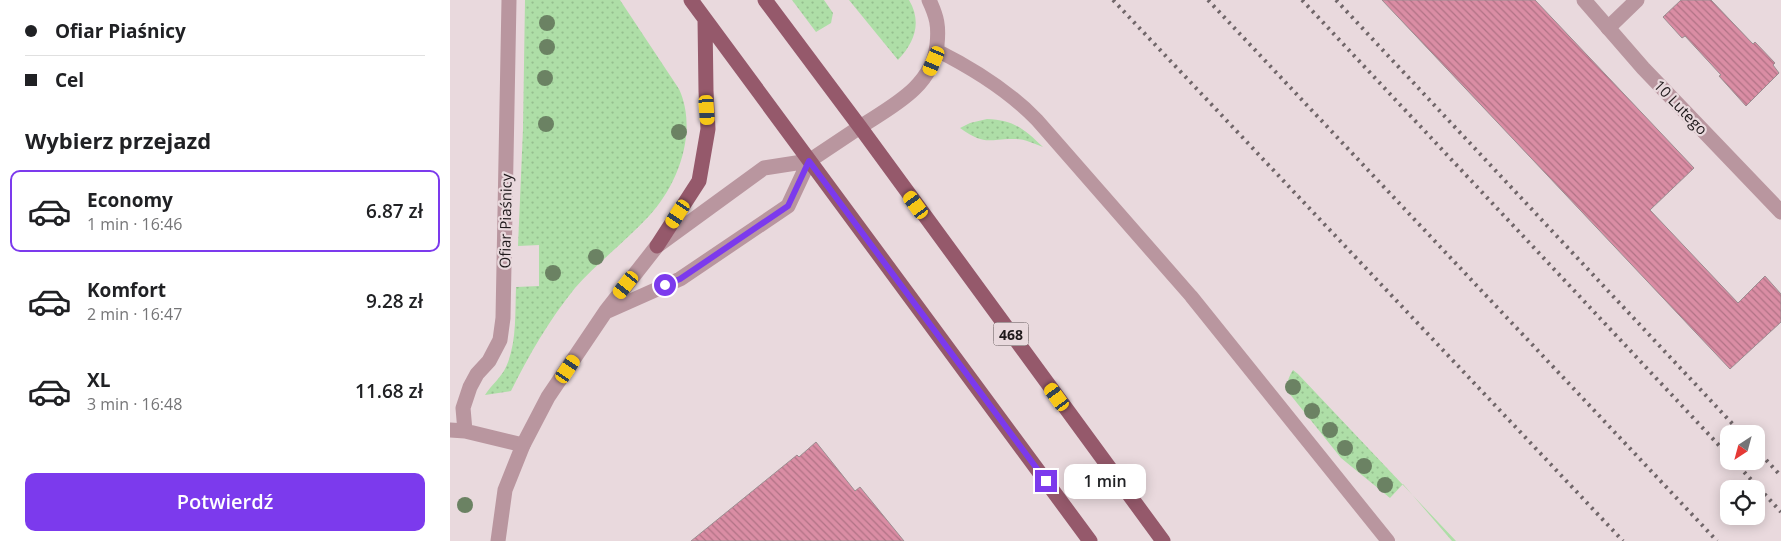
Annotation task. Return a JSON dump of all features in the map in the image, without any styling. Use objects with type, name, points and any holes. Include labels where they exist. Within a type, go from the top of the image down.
[{"type":"main road","points":[[691,0],[1090,541]]},
{"type":"main road","name":"468","points":[[765,0],[1163,541]]},
{"type":"main road","points":[[657,246],[699,181],[708,129],[705,19]]},
{"type":"street","name":"Ofiar Piaśnicy","points":[[457,431],[470,387],[477,374],[489,361],[500,340],[503,318],[509,0]]},
{"type":"street","points":[[498,541],[505,490],[522,445],[548,397],[606,311],[657,246],[764,168],[809,161],[902,99],[929,72],[936,50],[939,30],[935,13],[929,0]]},
{"type":"street","name":"10 Lutego","points":[[1584,0],[1643,68],[1781,212]]},
{"type":"street","points":[[1608,28],[1637,0]]},
{"type":"street","points":[[606,311],[680,279],[788,206],[809,161]]},
{"type":"street","points":[[457,431],[522,445]]},
{"type":"lane","points":[[936,50],[966,66],[1020,102],[1191,296],[1388,541]]},
{"type":"green space","points":[[525,0],[620,0],[679,89],[687,122],[686,139],[677,173],[660,203],[575,288],[540,338],[511,391],[485,395],[504,371],[510,358],[515,328],[516,287],[539,286],[539,245],[518,246],[523,129]]},
{"type":"green space","points":[[792,0],[824,0],[833,13],[831,23],[816,32]]},
{"type":"green space","points":[[849,0],[909,0],[915,16],[915,32],[909,46],[898,60]]},
{"type":"green space","points":[[987,119],[1004,121],[1018,127],[1043,147],[1019,139],[982,140],[960,128],[970,123]]},
{"type":"green space","points":[[1293,370],[1403,484],[1390,498],[1341,458],[1289,393],[1288,381]]},
{"type":"green space","points":[[1412,495],[1456,541],[1452,541]]},
{"type":"building","points":[[1382,0],[1535,0],[1694,168],[1650,210],[1738,303],[1765,276],[1781,294],[1781,322],[1730,369]]},
{"type":"building","points":[[1681,0],[1711,0],[1753,44],[1755,42],[1775,63],[1773,65],[1779,73],[1746,106],[1719,76],[1721,75],[1685,36],[1682,38],[1663,17]]},
{"type":"building","points":[[816,442],[855,491],[860,487],[904,541],[691,541],[797,455],[799,457]]},
{"type":"railway","points":[[1113,0],[1623,541]]},
{"type":"railway","points":[[1208,0],[1717,541]]},
{"type":"railway","points":[[1302,0],[1720,446]]},
{"type":"railway","points":[[1336,0],[1734,425]]},
{"type":"railway","points":[[1765,459],[1781,476]]},
{"type":"railway","points":[[1742,470],[1781,512]]},
{"type":"route","points":[[665,285],[680,279],[788,206],[809,161],[1046,481]]}]
